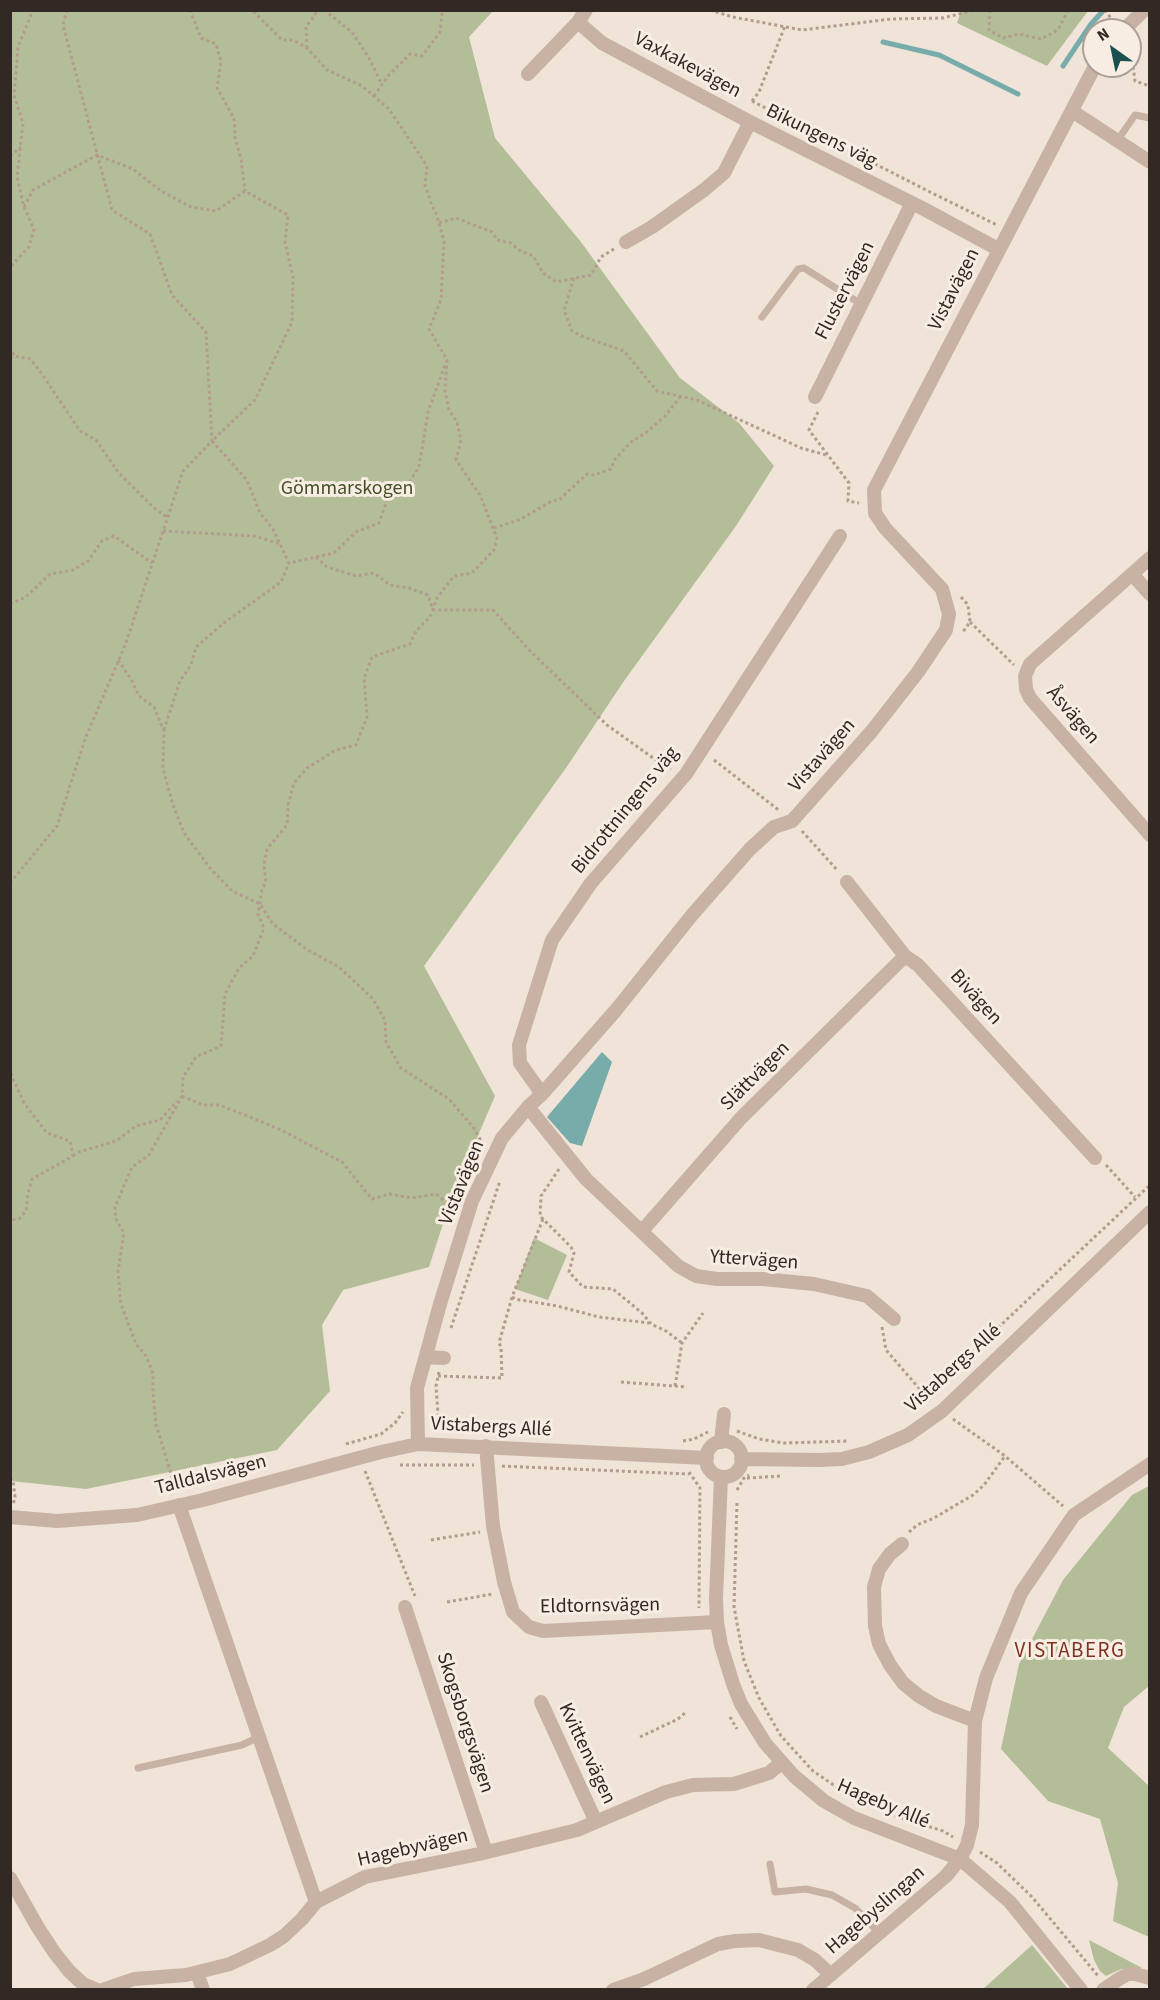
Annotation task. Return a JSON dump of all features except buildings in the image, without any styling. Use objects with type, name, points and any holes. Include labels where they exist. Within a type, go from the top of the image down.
[{"type":"street","points":[[528,74],[578,22],[586,10]]},
{"type":"street","name":"Vaxkakevägen","points":[[578,22],[602,43],[750,122]]},
{"type":"street","name":"Vistavägen","points":[[418,1444],[417,1388],[467,1218],[479,1185],[502,1138],[616,1010],[692,915],[750,849],[774,827],[792,821],[871,732],[918,672],[946,630],[949,614],[942,590],[874,513],[874,490],[1089,78]]},
{"type":"street","points":[[1072,111],[1149,162]]},
{"type":"street","name":"Bikungens väg","points":[[626,242],[660,221],[724,173],[750,122],[998,249]]},
{"type":"street","name":"Flustervägen","points":[[817,402],[861,304],[917,206]]},
{"type":"street","name":"Bidrottningens väg","points":[[542,1094],[520,1063],[519,1045],[552,940],[591,883],[686,774],[840,536]]},
{"type":"street","points":[[1025,676],[1030,664],[1149,558]]},
{"type":"street","points":[[1132,574],[1149,594]]},
{"type":"street","name":"Åsvägen","points":[[1025,676],[1026,689],[1030,698],[1149,835]]},
{"type":"street","name":"Bivägen","points":[[847,882],[905,956],[918,964],[1095,1158]]},
{"type":"street","name":"Slättvägen","points":[[642,1231],[741,1118],[905,956]]},
{"type":"street","name":"Yttervägen","points":[[528,1107],[586,1179],[678,1266],[696,1276],[814,1284],[867,1296],[894,1319]]},
{"type":"street","name":"Vistabergs Allé","points":[[741,1459],[842,1459],[890,1445],[923,1426],[942,1411],[1149,1212]]},
{"type":"street","points":[[426,1357],[443,1358]]},
{"type":"street","points":[[722,1428],[739,1450],[741,1459],[738,1471],[729,1476],[721,1477],[712,1473],[708,1468],[706,1458],[722,1428]]},
{"type":"street","name":"Vistabergs Allé","points":[[418,1444],[706,1458]]},
{"type":"street","name":"Talldalsvägen","points":[[12,1508],[57,1521],[137,1515],[418,1444]]},
{"type":"street","name":"Eldtornsvägen","points":[[486,1446],[494,1529],[506,1591],[513,1612],[529,1627],[543,1631],[717,1622]]},
{"type":"street","points":[[968,1845],[974,1802],[975,1721],[986,1678],[1021,1593],[1074,1515],[1149,1464]]},
{"type":"street","name":"Hageby Allé","points":[[721,1477],[717,1622],[727,1666],[741,1704],[765,1743],[781,1763],[808,1789],[846,1814],[960,1859],[1010,1902],[1081,1989]]},
{"type":"street","points":[[102,1989],[135,1979],[197,1972],[230,1964],[270,1946],[284,1936],[302,1920],[316,1902],[179,1505]]},
{"type":"street","points":[[902,1544],[890,1554],[879,1569],[874,1587],[875,1626],[879,1644],[896,1674],[919,1696],[936,1706],[975,1721]]},
{"type":"street","name":"Skogsborgsvägen","points":[[410,1603],[486,1852]]},
{"type":"street","name":"Kvittenvägen","points":[[541,1702],[596,1822]]},
{"type":"street","name":"Hagebyvägen","points":[[316,1902],[365,1877],[577,1830],[666,1792],[693,1785],[734,1784],[754,1779],[769,1773],[781,1763]]},
{"type":"street","name":"Hagebyslingan","points":[[813,1989],[946,1876],[968,1845]]},
{"type":"street","points":[[10,1878],[54,1952],[83,1984],[97,1989]]},
{"type":"street","points":[[613,1989],[644,1979],[718,1944],[735,1941],[759,1940],[798,1950],[815,1960],[831,1975]]},
{"type":"street","points":[[197,1972],[203,1989]]},
{"type":"street","points":[[1105,1988],[1128,1974],[1149,1978]]},
{"type":"lane","points":[[1117,141],[1135,115],[1149,118]]},
{"type":"lane","points":[[762,317],[798,269],[804,268],[861,304]]},
{"type":"lane","points":[[138,1768],[242,1745],[259,1737]]},
{"type":"lane","points":[[770,1864],[775,1892],[806,1889],[832,1895],[860,1912],[879,1933]]},
{"type":"path","points":[[10,272],[12,265],[28,247],[34,229],[24,207],[17,177],[23,124],[14,95],[18,47],[33,10]]},
{"type":"path","points":[[190,10],[201,38],[216,44],[221,62],[217,88],[234,118],[235,137],[241,159],[245,192]]},
{"type":"path","points":[[185,1488],[176,1490],[156,1425],[153,1373],[146,1356],[136,1344],[121,1305],[118,1272],[124,1233],[116,1219],[115,1207],[132,1167],[149,1155],[182,1096],[183,1077],[196,1057],[221,1046],[225,994],[239,968],[253,956],[264,928],[258,914],[262,890],[266,882],[264,865],[267,849],[287,825],[288,805],[294,783],[307,768],[336,750],[356,745],[367,717],[364,678],[372,657],[410,644],[416,631],[430,618],[437,598],[454,576],[472,573],[494,550],[497,538],[480,495],[456,460],[461,440],[457,422],[449,410],[446,391],[447,360],[429,329],[441,300],[444,241],[425,185],[427,166],[389,109],[362,86],[327,70],[307,48],[293,40],[282,40],[252,10]]},
{"type":"path","points":[[307,48],[306,27],[318,10]]},
{"type":"path","points":[[324,10],[352,32],[369,58],[382,85]]},
{"type":"path","points":[[374,96],[410,54],[422,56],[440,32],[441,10]]},
{"type":"path","points":[[710,10],[733,17],[802,30],[891,19],[943,18],[975,10]]},
{"type":"path","points":[[990,10],[989,30],[1003,38],[1019,34],[1041,39],[1058,30],[1068,10]]},
{"type":"path","points":[[1106,10],[1110,16]]},
{"type":"path","points":[[66,11],[63,25],[112,210],[150,234],[172,295],[206,332],[212,441],[247,480],[260,513],[273,529],[289,563],[281,582],[196,646],[191,665],[180,681],[164,731],[163,770],[173,805],[184,833],[210,868],[232,891],[260,904],[273,924],[306,949],[339,967],[372,998],[385,1020],[386,1042],[400,1068],[448,1100],[473,1126],[492,1161]]},
{"type":"path","points":[[785,26],[759,92],[752,101],[932,194],[1008,230]]},
{"type":"path","points":[[1135,78],[1135,81],[1149,86]]},
{"type":"path","points":[[10,156],[21,147]]},
{"type":"path","points":[[24,207],[33,190],[97,155]]},
{"type":"path","points":[[97,155],[133,170],[161,191],[191,207],[216,212],[245,192]]},
{"type":"path","points":[[10,883],[57,826],[85,739],[118,660],[183,471],[255,400],[292,322],[293,278],[285,242],[288,215],[245,192]]},
{"type":"path","points":[[917,206],[932,194]]},
{"type":"path","points":[[439,223],[456,218],[492,232],[496,240],[511,243],[519,250],[533,256],[543,273],[556,282],[591,275],[601,256],[626,242]]},
{"type":"path","points":[[574,278],[564,310],[572,331],[624,351],[657,392],[697,400],[801,448],[828,456]]},
{"type":"path","points":[[10,347],[12,356],[30,359],[80,431],[96,440],[118,472],[154,508],[168,517]]},
{"type":"path","points":[[289,563],[334,554],[356,532],[379,523],[387,501],[408,484],[419,466],[428,412],[447,360]]},
{"type":"path","points":[[494,528],[519,520],[552,501],[558,500],[587,474],[594,475],[611,469],[615,459],[631,442],[665,416],[681,396]]},
{"type":"path","points":[[817,402],[809,430],[849,483],[848,501]]},
{"type":"path","points":[[163,531],[255,536],[280,544]]},
{"type":"path","points":[[10,604],[26,597],[50,574],[73,570],[88,561],[102,541],[114,536],[152,563]]},
{"type":"path","points":[[316,557],[327,567],[356,576],[374,573],[390,585],[409,588],[428,595],[433,610]]},
{"type":"path","points":[[433,610],[493,609],[538,659],[607,725],[663,765],[686,774]]},
{"type":"path","name":"Åsvägen","points":[[970,622],[1025,676]]},
{"type":"path","points":[[118,660],[139,696],[154,707],[164,731]]},
{"type":"path","points":[[700,750],[792,821],[847,882]]},
{"type":"path","points":[[10,1067],[12,1077],[24,1102],[47,1133],[70,1142],[73,1156]]},
{"type":"path","points":[[10,1220],[19,1219],[26,1211],[32,1179],[79,1152],[116,1141],[136,1126],[159,1120],[182,1096]]},
{"type":"path","points":[[182,1096],[203,1105],[219,1105],[281,1130],[342,1162],[372,1199],[390,1194],[412,1198],[436,1194],[467,1218]]},
{"type":"path","points":[[1095,1158],[1107,1166],[1135,1197]]},
{"type":"path","points":[[564,1173],[560,1168],[541,1196],[540,1216],[571,1247],[574,1253],[569,1272],[583,1287],[613,1289],[642,1313],[651,1324]]},
{"type":"path","points":[[450,1330],[503,1172]]},
{"type":"path","points":[[921,1406],[929,1400],[938,1384],[1149,1185]]},
{"type":"path","points":[[438,1376],[502,1378],[499,1343],[512,1297],[543,1219]]},
{"type":"path","points":[[512,1297],[599,1317],[651,1324],[666,1331],[682,1343]]},
{"type":"path","points":[[675,1386],[682,1343],[703,1313]]},
{"type":"path","points":[[894,1319],[881,1321],[886,1350],[929,1400],[1005,1456],[1074,1515]]},
{"type":"path","points":[[443,1358],[436,1386],[438,1413],[443,1426],[460,1432]]},
{"type":"path","points":[[621,1382],[687,1387]]},
{"type":"path","points":[[343,1445],[381,1434],[395,1423],[402,1412],[417,1412]]},
{"type":"path","points":[[681,1441],[694,1439],[711,1430],[722,1428],[737,1430],[759,1439],[783,1443],[854,1441]]},
{"type":"path","points":[[902,1544],[910,1530],[917,1525],[973,1495],[984,1485],[1005,1456]]},
{"type":"path","points":[[398,1465],[488,1465],[689,1474],[700,1488],[699,1623]]},
{"type":"path","points":[[356,1470],[372,1468]]},
{"type":"path","points":[[364,1469],[410,1603]]},
{"type":"path","points":[[755,1470],[744,1478],[737,1488],[735,1607],[744,1661],[759,1698],[781,1736],[813,1771],[873,1808]]},
{"type":"path","points":[[10,1478],[13,1480],[15,1497],[12,1508]]},
{"type":"path","points":[[12,1508],[23,1505]]},
{"type":"path","points":[[431,1540],[494,1529]]},
{"type":"path","points":[[447,1602],[506,1591]]},
{"type":"path","points":[[640,1737],[678,1719],[685,1713]]},
{"type":"path","points":[[728,1713],[739,1731]]},
{"type":"path","points":[[884,1812],[943,1832],[997,1863],[1032,1897],[1105,1988]]},
{"type":"green space","points":[[961,10],[1088,11],[1047,66],[957,23]]},
{"type":"green space","name":"Gömmarskogen","points":[[10,11],[493,11],[469,37],[495,138],[581,242],[680,378],[739,423],[774,466],[736,526],[424,966],[495,1096],[452,1196],[429,1267],[343,1290],[322,1325],[330,1391],[277,1450],[86,1489],[11,1481]]},
{"type":"green space","points":[[534,1238],[567,1255],[548,1300],[515,1289]]},
{"type":"green space","points":[[1149,1486],[1149,1686],[1124,1707],[1108,1748],[1149,1786],[1149,1937],[1113,1921],[1118,1883],[1100,1819],[1048,1801],[1001,1749],[1019,1664],[1063,1580],[1132,1495]]},
{"type":"green space","points":[[1089,1940],[1142,1968],[1121,1969],[1106,1976],[1094,1960]]},
{"type":"green space","points":[[1032,1945],[1068,1989],[983,1989]]},
{"type":"water","points":[[602,1052],[612,1062],[582,1146],[570,1143],[547,1117]]},
{"type":"waterway","points":[[1063,66],[1091,24],[1104,10]]},
{"type":"waterway","points":[[883,42],[939,55],[1018,94]]},
{"type":"district","name":"VISTABERG","points":[[1070,1652]]}]
